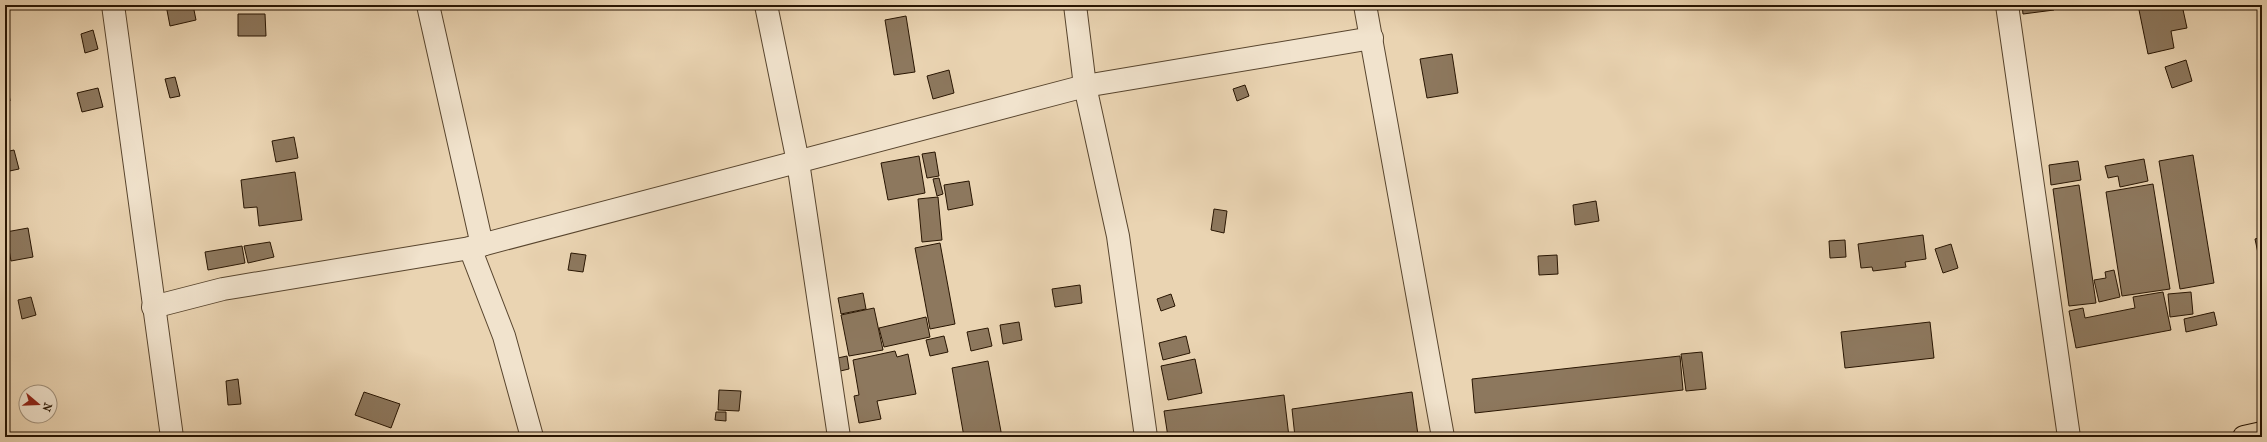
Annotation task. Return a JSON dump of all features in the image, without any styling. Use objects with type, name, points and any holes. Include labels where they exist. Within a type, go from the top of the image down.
[{"type":"main road","points":[[2244,437],[2262,433]]},
{"type":"street","points":[[113,5],[153,307],[172,437]]},
{"type":"street","points":[[428,5],[476,246],[504,336],[532,437]]},
{"type":"street","points":[[766,5],[798,162],[839,437]]},
{"type":"street","points":[[1075,5],[1084,86],[1118,236],[1146,437]]},
{"type":"street","points":[[1365,5],[1443,437]]},
{"type":"street","points":[[2007,5],[2069,437]]},
{"type":"street","points":[[153,307],[223,290],[476,246],[1084,86],[1372,38]]},
{"type":"building","points":[[166,5],[193,5],[196,20],[170,26]]},
{"type":"building","points":[[1404,5],[1418,5],[1418,7],[1405,8]]},
{"type":"building","points":[[2022,5],[2053,5],[2054,10],[2023,14]]},
{"type":"building","points":[[2138,5],[2182,5],[2187,28],[2171,31],[2174,48],[2148,54]]},
{"type":"building","points":[[238,14],[265,14],[266,36],[238,36]]},
{"type":"building","points":[[906,16],[915,72],[894,75],[885,20]]},
{"type":"building","points":[[93,30],[98,49],[85,53],[81,34]]},
{"type":"building","points":[[1452,54],[1458,93],[1427,98],[1420,59]]},
{"type":"building","points":[[2186,60],[2192,81],[2172,88],[2165,67]]},
{"type":"building","points":[[5,64],[10,101],[5,102]]},
{"type":"building","points":[[949,70],[954,93],[933,99],[927,76]]},
{"type":"building","points":[[175,77],[180,96],[170,98],[165,79]]},
{"type":"building","points":[[1245,85],[1249,96],[1237,101],[1233,89]]},
{"type":"building","points":[[98,88],[103,107],[82,112],[77,93]]},
{"type":"building","points":[[294,137],[298,158],[276,162],[272,141]]},
{"type":"building","points":[[14,150],[19,169],[5,172],[5,152]]},
{"type":"building","points":[[935,152],[939,176],[927,178],[922,154]]},
{"type":"building","points":[[2193,155],[2214,283],[2180,289],[2159,161]]},
{"type":"building","points":[[919,156],[925,193],[888,200],[881,163]]},
{"type":"building","points":[[2144,159],[2148,181],[2120,187],[2118,176],[2108,178],[2105,166]]},
{"type":"building","points":[[2078,161],[2081,180],[2051,185],[2049,165]]},
{"type":"building","points":[[295,172],[302,220],[259,226],[257,207],[244,208],[241,180]]},
{"type":"building","points":[[939,178],[943,194],[937,196],[933,179]]},
{"type":"building","points":[[969,181],[973,205],[948,210],[944,185]]},
{"type":"building","points":[[2153,184],[2170,289],[2122,296],[2106,192]]},
{"type":"building","points":[[2079,185],[2096,303],[2069,306],[2053,189]]},
{"type":"building","points":[[938,197],[942,240],[922,242],[918,199]]},
{"type":"building","points":[[1596,201],[1599,221],[1575,225],[1573,205]]},
{"type":"building","points":[[1214,209],[1227,211],[1224,233],[1211,230]]},
{"type":"building","points":[[28,228],[33,257],[11,261],[6,232]]},
{"type":"building","points":[[1923,235],[1926,259],[1905,262],[1906,267],[1873,271],[1872,267],[1861,268],[1858,244]]},
{"type":"building","points":[[2262,237],[2262,272],[2255,239]]},
{"type":"building","points":[[1845,240],[1846,257],[1830,258],[1829,241]]},
{"type":"building","points":[[270,242],[274,257],[248,263],[244,246]]},
{"type":"building","points":[[940,243],[955,324],[930,329],[915,248]]},
{"type":"building","points":[[1951,244],[1958,268],[1943,273],[1935,249]]},
{"type":"building","points":[[242,246],[245,263],[208,270],[205,252]]},
{"type":"building","points":[[571,253],[586,255],[583,272],[568,270]]},
{"type":"building","points":[[1557,255],[1558,274],[1539,275],[1538,256]]},
{"type":"building","points":[[2114,270],[2120,297],[2099,302],[2094,280],[2106,278],[2105,272]]},
{"type":"building","points":[[1080,285],[1082,303],[1055,307],[1052,289]]},
{"type":"building","points":[[2163,292],[2171,330],[2076,348],[2069,311],[2083,308],[2085,318],[2135,308],[2133,297]]},
{"type":"building","points":[[2191,292],[2193,314],[2170,317],[2168,294]]},
{"type":"building","points":[[863,293],[866,309],[841,314],[838,298]]},
{"type":"building","points":[[1171,294],[1175,306],[1161,311],[1157,299]]},
{"type":"building","points":[[31,297],[36,315],[22,319],[18,300]]},
{"type":"building","points":[[874,308],[883,350],[849,356],[841,315]]},
{"type":"building","points":[[2214,312],[2217,325],[2186,332],[2184,319]]},
{"type":"building","points":[[926,317],[930,337],[884,347],[879,328]]},
{"type":"building","points":[[1019,322],[1022,340],[1003,344],[1000,325]]},
{"type":"building","points":[[1930,322],[1934,358],[1845,368],[1841,332]]},
{"type":"building","points":[[988,328],[992,346],[971,351],[967,332]]},
{"type":"building","points":[[944,336],[948,352],[930,356],[926,340]]},
{"type":"building","points":[[1186,336],[1190,353],[1163,360],[1159,343]]},
{"type":"building","points":[[895,351],[897,357],[908,354],[916,394],[877,401],[881,419],[859,423],[854,396],[859,395],[853,360]]},
{"type":"building","points":[[1702,352],[1706,389],[1686,391],[1681,354]]},
{"type":"building","points":[[847,356],[849,369],[836,372],[833,359]]},
{"type":"building","points":[[1680,356],[1683,390],[1475,413],[1472,379]]},
{"type":"building","points":[[1195,359],[1202,393],[1168,400],[1161,366]]},
{"type":"building","points":[[988,361],[1002,437],[964,437],[952,368]]},
{"type":"building","points":[[238,379],[241,404],[228,405],[226,381]]},
{"type":"building","points":[[719,390],[741,391],[739,411],[718,410]]},
{"type":"building","points":[[364,392],[400,404],[391,428],[355,415]]},
{"type":"building","points":[[1412,392],[1418,435],[1402,437],[1295,437],[1292,409]]},
{"type":"building","points":[[1284,395],[1289,437],[1168,437],[1164,411]]},
{"type":"building","points":[[716,412],[726,412],[726,421],[715,420]]}]
